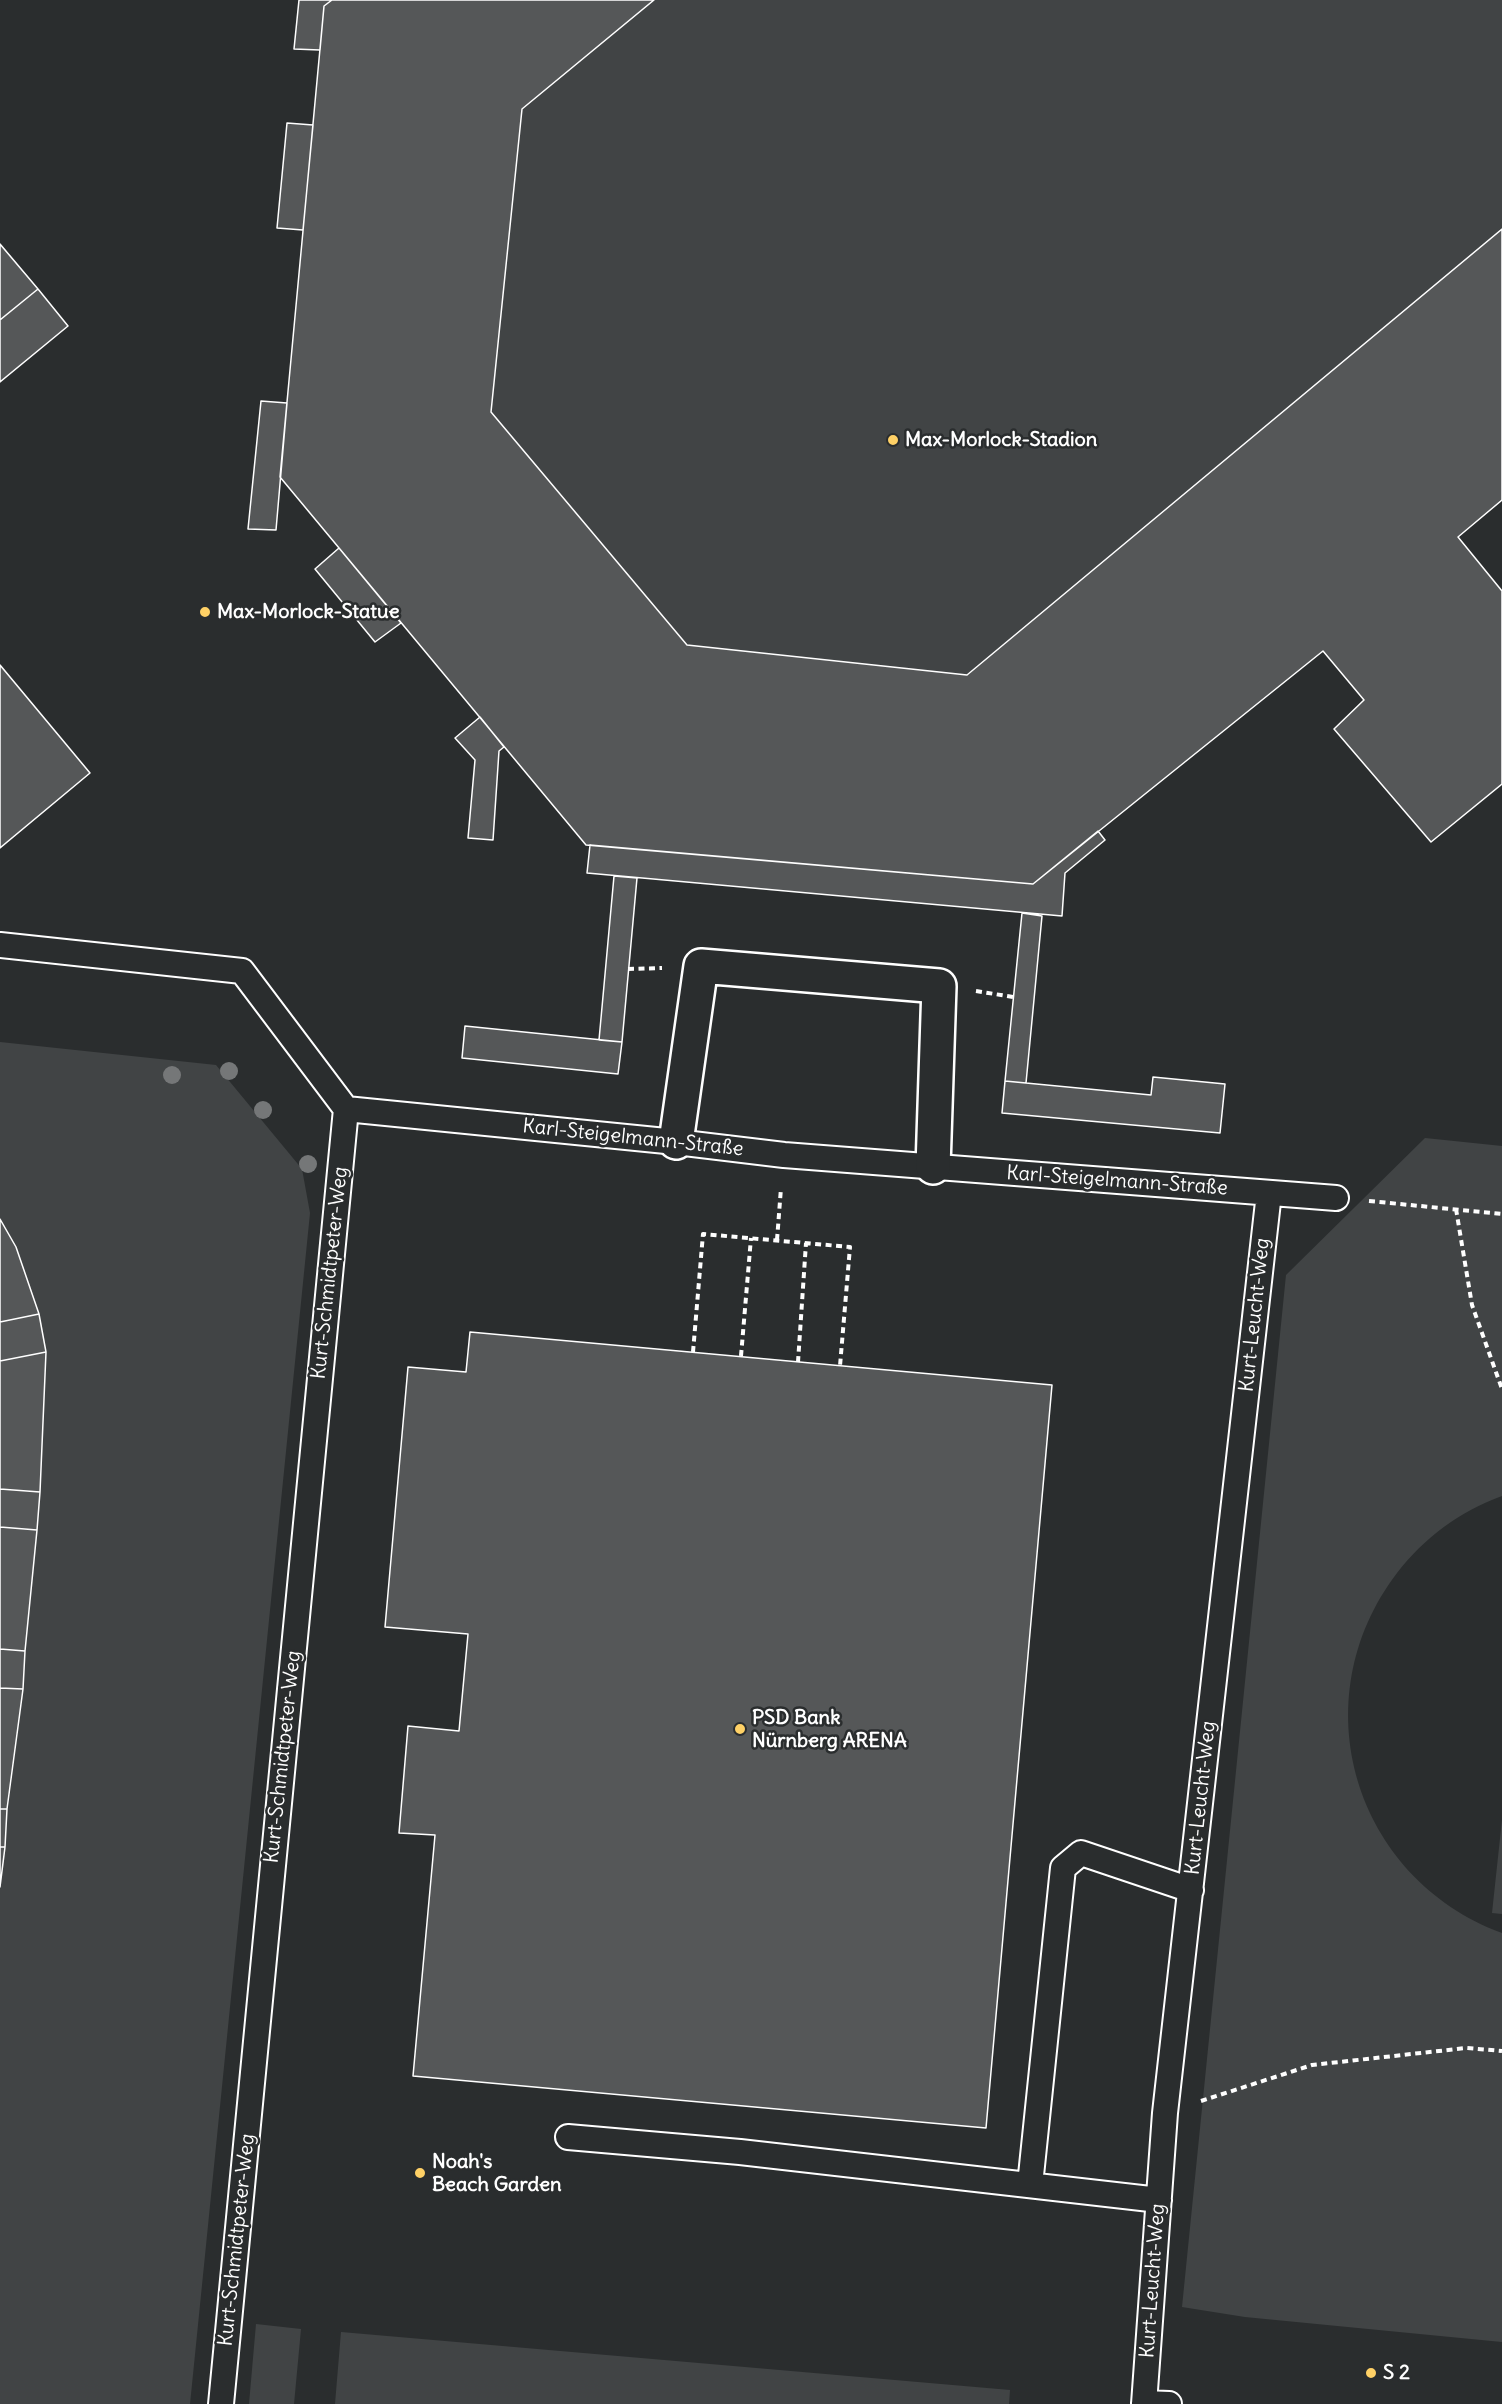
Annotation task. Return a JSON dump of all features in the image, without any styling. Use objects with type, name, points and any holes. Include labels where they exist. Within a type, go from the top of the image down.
[{"type":"street","points":[[676,1142],[701,966],[939,986],[933,1167]]},
{"type":"lane","points":[[0,945],[242,971],[346,1110]]},
{"type":"lane","name":"Karl-Steigelmann-Straße","points":[[346,1110],[676,1142],[784,1155],[1336,1198]]},
{"type":"lane","name":"Kurt-Schmidtpeter-Weg","points":[[221,2404],[346,1110]]},
{"type":"lane","name":"Kurt-Leucht-Weg","points":[[1144,2404],[1165,2113],[1269,1193]]},
{"type":"lane","points":[[1030,2185],[1063,1868],[1081,1853],[1191,1890]]},
{"type":"lane","points":[[568,2137],[740,2152],[1159,2200]]},
{"type":"lane","points":[[1144,2404],[1169,2404]]},
{"type":"path","points":[[777,1240],[784,1155]]},
{"type":"path","points":[[1336,1198],[1502,1215]]},
{"type":"path","points":[[1456,1209],[1472,1305],[1502,1389]]},
{"type":"path","points":[[693,1353],[704,1234],[777,1240],[850,1247],[840,1366]]},
{"type":"path","points":[[741,1356],[751,1238]]},
{"type":"path","points":[[798,1362],[806,1244]]},
{"type":"path","points":[[1165,2113],[1312,2065],[1466,2048],[1502,2051]]},
{"type":"shaded area","name":"Max-Morlock-Stadion","points":[[332,0],[1502,0],[1502,500],[1458,537],[1502,591],[1502,784],[1431,842],[1334,729],[1363,700],[1323,651],[586,845],[280,477],[320,50]]},
{"type":"shaded area","points":[[0,1042],[216,1065],[302,1169],[310,1213],[190,2404],[0,2404],[0,1809],[8,1809],[23,1690],[0,1649],[25,1651],[37,1530],[16,1247],[0,1219]]},
{"type":"shaded area","points":[[1425,1138],[1502,1146],[1502,1496],[1472,1509],[1444,1527],[1419,1548],[1397,1573],[1368,1623],[1352,1675],[1349,1728],[1358,1780],[1378,1828],[1410,1871],[1451,1907],[1502,1933],[1502,2342],[1245,2317],[1182,2307],[1286,1275]]},
{"type":"shaded area","points":[[1502,1820],[1502,1914],[1492,1913]]},
{"type":"shaded area","points":[[256,2324],[301,2329],[294,2404],[249,2404]]},
{"type":"shaded area","points":[[341,2332],[1010,2390],[1009,2404],[335,2404]]},
{"type":"building","points":[[299,0],[332,0],[324,6],[320,50],[294,49]]},
{"type":"building","points":[[332,0],[654,0],[522,109],[491,412],[687,645],[967,675],[1502,229],[1502,500],[1458,537],[1502,591],[1502,784],[1431,842],[1334,729],[1364,700],[1323,651],[1033,884],[586,845],[280,477],[324,6]]},
{"type":"building","points":[[287,123],[313,125],[303,230],[277,228]]},
{"type":"building","points":[[0,244],[38,289],[0,320]]},
{"type":"building","points":[[38,289],[68,326],[0,382],[0,320]]},
{"type":"building","points":[[261,401],[287,403],[276,530],[248,529]]},
{"type":"building","points":[[339,548],[401,623],[375,642],[315,569]]},
{"type":"building","points":[[0,665],[90,773],[0,848]]},
{"type":"building","points":[[480,717],[504,747],[499,751],[493,840],[468,838],[475,760],[455,738]]},
{"type":"building","points":[[1098,831],[1105,840],[1065,873],[1062,916],[587,873],[590,845],[1033,884]]},
{"type":"building","points":[[614,876],[637,878],[622,1042],[599,1040]]},
{"type":"building","points":[[1022,913],[1042,916],[1026,1083],[1005,1081]]},
{"type":"building","points":[[465,1026],[622,1042],[618,1074],[462,1058]]},
{"type":"building","points":[[1153,1077],[1225,1084],[1220,1133],[1002,1113],[1005,1081],[1151,1095]]},
{"type":"building","points":[[0,1219],[16,1247],[39,1314],[0,1322]]},
{"type":"building","points":[[39,1314],[46,1352],[0,1361],[0,1322]]},
{"type":"building","name":"PSD Bank Nürnberg ARENA","points":[[470,1332],[1052,1385],[986,2128],[413,2076],[435,1835],[399,1833],[408,1726],[459,1731],[468,1634],[385,1627],[408,1367],[466,1372]]},
{"type":"building","points":[[46,1352],[40,1492],[0,1489],[0,1361]]},
{"type":"building","points":[[0,1489],[40,1492],[37,1530],[0,1527]]},
{"type":"building","points":[[0,1527],[37,1530],[25,1651],[0,1649]]},
{"type":"building","points":[[0,1649],[25,1651],[23,1689],[0,1688]]},
{"type":"building","points":[[0,1688],[23,1689],[7,1809],[0,1809]]},
{"type":"building","points":[[0,1809],[7,1809],[5,1847],[0,1847]]},
{"type":"building","points":[[0,1847],[5,1847],[0,1887]]},
{"type":"place","name":"Max-Morlock-Stadion","points":[[893,440]]},
{"type":"place","name":"Max-Morlock-Statue","points":[[205,612]]},
{"type":"place","name":"PSD Bank Nürnberg ARENA","points":[[740,1729]]},
{"type":"place","name":"Noah's Beach Garden","points":[[420,2173]]},
{"type":"place","name":"S 2","points":[[1371,2373]]}]
